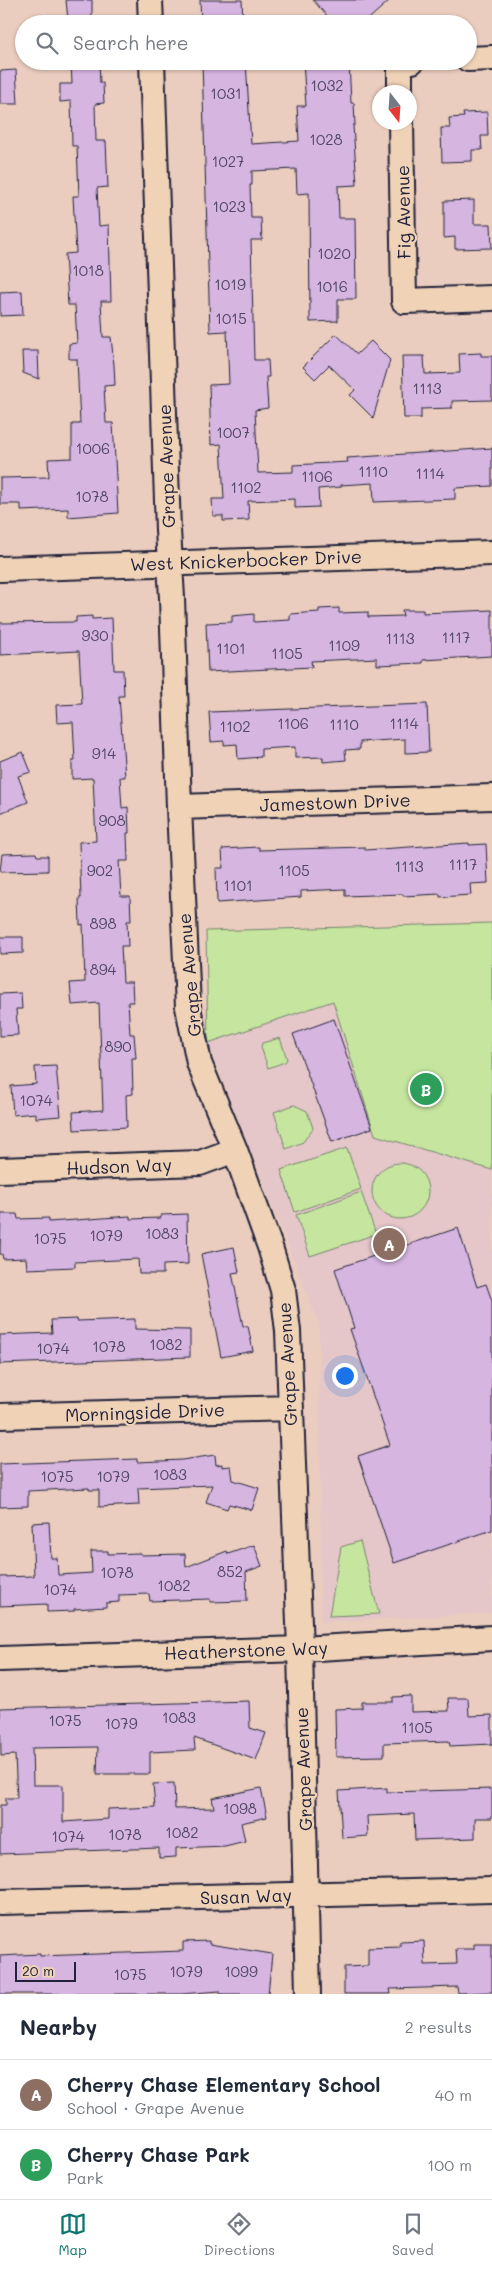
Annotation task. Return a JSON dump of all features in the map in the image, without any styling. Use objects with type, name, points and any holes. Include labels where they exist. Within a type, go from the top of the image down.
[{"type":"street","points":[[150,0],[151,15]]},
{"type":"street","points":[[477,59],[492,58]]},
{"type":"street","name":"Grape Avenue","points":[[152,70],[188,1007],[199,1063],[235,1150],[270,1247],[283,1290],[288,1331],[300,1649],[308,1994]]},
{"type":"street","points":[[400,70],[400,85]]},
{"type":"street","name":"Fig Avenue","points":[[401,130],[404,301],[492,298]]},
{"type":"street","name":"West Knickerbocker Drive","points":[[0,569],[492,552]]},
{"type":"street","name":"Jamestown Drive","points":[[179,807],[492,797]]},
{"type":"street","name":"Hudson Way","points":[[0,1170],[200,1164],[235,1150]]},
{"type":"street","name":"Morningside Drive","points":[[0,1416],[290,1408]]},
{"type":"street","name":"Heatherstone Way","points":[[0,1659],[300,1649],[492,1638]]},
{"type":"street","name":"Susan Way","points":[[0,1902],[492,1890]]},
{"type":"shaded area","points":[[492,923],[492,1613],[321,1622],[319,1324],[208,1043],[206,931]]},
{"type":"green space","points":[[492,923],[492,1170],[375,1135],[333,1001],[208,1043],[206,931]]},
{"type":"green space","points":[[280,1038],[287,1059],[285,1062],[268,1068],[261,1047],[262,1043]]},
{"type":"green space","points":[[294,1105],[307,1111],[313,1128],[303,1142],[286,1149],[274,1112]]},
{"type":"green space","points":[[347,1148],[361,1189],[295,1212],[281,1170]]},
{"type":"green space","points":[[400,1163],[411,1165],[420,1171],[426,1180],[428,1191],[426,1202],[420,1211],[411,1217],[400,1219],[389,1217],[380,1211],[374,1202],[372,1191],[374,1180],[380,1171],[389,1165]]},
{"type":"green space","points":[[361,1192],[376,1234],[310,1256],[296,1215]]},
{"type":"green space","points":[[360,1541],[379,1614],[329,1616],[341,1547]]},
{"type":"building","points":[[66,0],[92,0],[92,15],[68,15]]},
{"type":"building","points":[[200,0],[242,0],[243,15],[201,15]]},
{"type":"building","points":[[313,0],[390,0],[373,15],[326,15]]},
{"type":"building","points":[[16,70],[18,104],[0,104],[0,71]]},
{"type":"building","points":[[71,70],[99,70],[100,83],[103,83],[104,103],[95,104],[96,141],[106,141],[108,187],[97,188],[99,226],[109,225],[111,301],[101,301],[103,337],[111,337],[114,365],[115,385],[104,386],[106,423],[113,423],[118,513],[68,517],[68,509],[21,511],[21,504],[0,504],[0,478],[49,477],[48,459],[72,458],[72,424],[80,424],[77,359],[69,359],[69,344],[77,343],[75,305],[68,305],[65,254],[76,253],[73,196],[79,196],[77,146],[72,146],[71,101],[60,102],[60,84],[72,84]]},
{"type":"building","points":[[202,70],[247,70],[251,144],[299,141],[297,106],[306,106],[304,70],[349,70],[351,103],[354,103],[355,125],[353,125],[357,185],[338,186],[339,218],[355,218],[356,299],[338,299],[338,321],[310,322],[309,193],[297,194],[296,169],[252,171],[252,185],[250,185],[251,218],[261,218],[262,240],[251,240],[254,360],[268,360],[269,377],[266,377],[268,408],[255,410],[258,473],[293,472],[293,465],[348,462],[347,458],[492,448],[492,486],[455,488],[455,499],[374,502],[373,483],[341,485],[341,487],[318,489],[319,507],[295,508],[295,499],[248,501],[249,520],[223,521],[223,516],[213,516],[212,499],[224,499],[221,444],[211,445],[209,385],[229,384],[227,331],[210,332]]},
{"type":"building","points":[[487,112],[488,136],[481,136],[482,150],[472,150],[472,161],[442,162],[441,128],[450,128],[449,118],[464,117],[463,113]]},
{"type":"building","points":[[474,200],[474,224],[491,224],[492,248],[455,249],[455,237],[444,238],[444,201]]},
{"type":"building","points":[[22,291],[23,315],[0,316],[0,292]]},
{"type":"building","points":[[336,334],[357,354],[371,341],[390,360],[373,418],[350,395],[355,390],[329,365],[315,379],[303,367]]},
{"type":"building","points":[[22,351],[38,351],[39,379],[23,373]]},
{"type":"building","points":[[481,353],[481,356],[492,356],[492,400],[452,401],[452,408],[421,409],[421,418],[404,418],[402,356],[424,356],[425,374],[460,373],[459,354]]},
{"type":"building","points":[[339,608],[339,613],[368,612],[368,617],[403,616],[402,610],[423,610],[423,613],[492,610],[492,656],[423,660],[423,663],[377,665],[377,658],[311,661],[312,667],[208,672],[206,623],[232,622],[232,616],[254,614],[254,622],[290,620],[290,614],[319,612],[319,609]]},
{"type":"building","points":[[92,616],[92,619],[112,618],[114,670],[123,670],[124,696],[119,696],[125,777],[120,777],[122,808],[128,807],[129,833],[127,833],[128,861],[119,861],[121,896],[130,896],[131,921],[127,921],[128,946],[121,946],[123,982],[132,982],[133,1002],[128,1002],[130,1034],[134,1034],[136,1058],[132,1058],[133,1094],[126,1095],[127,1127],[74,1130],[73,1112],[103,1110],[99,1003],[72,1005],[70,983],[85,982],[83,924],[80,925],[79,842],[96,841],[93,778],[72,779],[72,761],[75,761],[73,722],[57,723],[56,705],[82,704],[79,651],[0,655],[0,623],[76,622],[76,617]]},
{"type":"building","points":[[427,704],[429,752],[405,753],[405,739],[360,742],[360,749],[345,750],[346,760],[323,762],[323,757],[295,758],[295,747],[261,749],[261,757],[238,759],[237,744],[224,745],[224,741],[211,742],[209,712]]},
{"type":"building","points":[[23,752],[31,772],[18,776],[28,802],[0,813],[0,761]]},
{"type":"building","points":[[469,843],[469,845],[486,844],[488,883],[470,884],[471,895],[440,897],[440,894],[345,896],[345,889],[301,891],[301,897],[217,903],[216,868],[223,868],[222,849],[259,847],[259,850],[365,847],[365,850]]},
{"type":"building","points":[[36,853],[37,856],[48,856],[48,871],[0,872],[2,854]]},
{"type":"building","points":[[0,937],[23,937],[23,953],[0,954]]},
{"type":"building","points":[[21,993],[22,1009],[16,1009],[18,1035],[0,1036],[0,994]]},
{"type":"building","points":[[334,1019],[372,1128],[332,1142],[293,1034]]},
{"type":"building","points":[[56,1066],[61,1116],[36,1118],[36,1113],[13,1115],[11,1086],[36,1084],[35,1067]]},
{"type":"building","points":[[1,1214],[17,1214],[18,1219],[49,1218],[49,1222],[130,1216],[130,1219],[161,1218],[161,1215],[187,1214],[188,1264],[163,1265],[163,1274],[139,1274],[138,1259],[75,1262],[75,1267],[27,1269],[26,1258],[3,1259],[2,1254],[0,1254]]},
{"type":"building","points":[[458,1228],[477,1287],[486,1284],[492,1301],[492,1530],[394,1563],[358,1456],[390,1445],[350,1329],[354,1328],[335,1269]]},
{"type":"building","points":[[234,1247],[239,1272],[232,1273],[243,1326],[248,1326],[253,1351],[221,1357],[201,1254]]},
{"type":"building","points":[[77,1319],[77,1321],[135,1319],[135,1329],[190,1330],[190,1357],[0,1364],[0,1335],[52,1333],[51,1320]]},
{"type":"building","points":[[215,1455],[216,1465],[222,1464],[222,1467],[231,1466],[233,1480],[259,1488],[252,1510],[229,1504],[227,1509],[206,1502],[212,1485],[138,1488],[139,1505],[99,1507],[99,1490],[89,1490],[89,1488],[28,1491],[28,1506],[0,1507],[0,1464],[137,1459],[137,1462],[182,1460]]},
{"type":"building","points":[[49,1522],[51,1558],[57,1558],[58,1575],[92,1573],[91,1551],[108,1551],[108,1554],[185,1554],[186,1567],[227,1551],[228,1554],[254,1545],[262,1566],[246,1572],[247,1601],[210,1602],[210,1599],[150,1601],[149,1594],[119,1595],[119,1602],[106,1603],[106,1607],[74,1609],[74,1611],[47,1612],[47,1604],[0,1606],[0,1577],[34,1576],[32,1523]]},
{"type":"building","points":[[411,1696],[411,1712],[449,1711],[448,1698],[468,1698],[469,1716],[492,1715],[492,1744],[450,1746],[449,1741],[384,1743],[384,1756],[336,1757],[335,1709],[362,1708],[362,1702],[393,1702],[393,1697]]},
{"type":"building","points":[[249,1701],[250,1728],[266,1733],[256,1760],[194,1738],[195,1750],[150,1752],[150,1774],[97,1774],[98,1747],[32,1748],[33,1785],[63,1785],[63,1822],[108,1819],[108,1809],[155,1807],[153,1784],[174,1783],[175,1809],[214,1808],[212,1798],[261,1788],[267,1817],[241,1823],[245,1841],[225,1846],[176,1848],[176,1857],[159,1858],[159,1848],[0,1854],[0,1805],[6,1805],[6,1798],[17,1798],[15,1755],[1,1756],[0,1708]]},
{"type":"building","points":[[387,1788],[387,1792],[492,1789],[492,1818],[475,1818],[475,1838],[415,1840],[414,1814],[367,1816],[368,1836],[342,1838],[339,1791]]},
{"type":"building","points":[[209,1941],[209,1944],[272,1954],[268,1994],[220,1994],[220,1991],[181,1994],[0,1994],[0,1956],[183,1951],[183,1942]]},
{"type":"building","points":[[424,1941],[425,1965],[457,1964],[456,1949],[474,1949],[474,1944],[492,1944],[492,1992],[458,1993],[457,1987],[390,1989],[391,1994],[344,1994],[344,1967],[368,1966],[368,1948],[400,1947],[400,1942]]},
{"type":"place","name":"Cherry Chase Park","points":[[426,1089]]},
{"type":"place","name":"Cherry Chase Elementary School","points":[[389,1244]]}]
